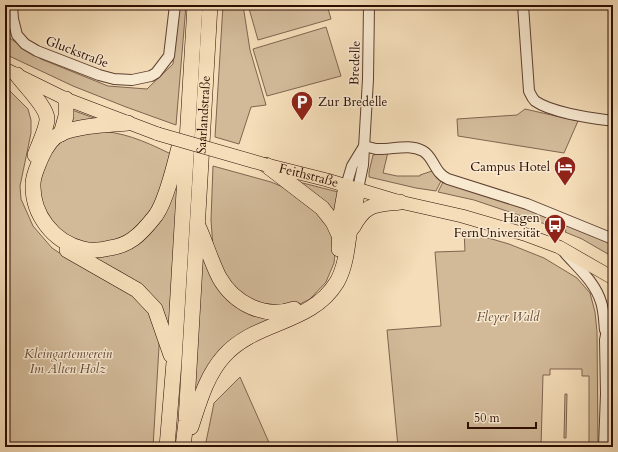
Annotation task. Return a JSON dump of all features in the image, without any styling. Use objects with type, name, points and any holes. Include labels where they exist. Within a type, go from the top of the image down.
[{"type":"highway","name":"Saarlandstraße","points":[[188,107],[195,5]]},
{"type":"highway","name":"Saarlandstraße","points":[[183,447],[210,5]]},
{"type":"highway","points":[[11,72],[43,108],[47,118]]},
{"type":"highway","points":[[61,134],[66,116],[66,99]]},
{"type":"highway","points":[[66,99],[54,108],[47,118],[41,140],[35,154],[28,183],[31,202],[40,225],[49,236],[61,246],[137,290],[155,309],[174,362]]},
{"type":"highway","points":[[128,123],[93,126],[61,134],[50,142],[36,169],[33,184],[38,214],[45,225],[56,236],[71,245],[84,249],[116,247],[132,240],[145,229],[157,214],[166,193],[173,171],[188,107]]},
{"type":"highway","points":[[168,447],[188,107]]},
{"type":"highway","points":[[266,165],[322,208],[344,235]]},
{"type":"highway","points":[[183,447],[209,377],[224,356],[232,348],[252,334],[303,313],[320,302],[338,280],[344,261],[344,235],[341,214],[352,188]]},
{"type":"highway","points":[[197,223],[216,270],[225,287],[245,304],[264,312],[284,312],[293,310],[310,302],[327,284],[334,271],[344,235],[367,208],[375,205],[400,202]]},
{"type":"main road","name":"Feithstraße","points":[[11,72],[66,99],[158,134],[400,202],[475,220],[524,234],[560,247],[613,278]]},
{"type":"street","name":"Gluckstraße","points":[[12,5],[13,19],[17,35],[25,44],[37,51],[99,75],[114,79],[132,80],[151,76],[160,68],[169,56],[175,5]]},
{"type":"street","name":"Bredelle","points":[[352,188],[352,166],[364,146],[368,79],[369,5]]},
{"type":"street","points":[[523,5],[529,91],[532,98],[541,104],[556,110],[613,121]]},
{"type":"street","points":[[364,146],[377,149],[408,147],[416,148],[428,154],[439,173],[448,179],[527,204],[613,239]]},
{"type":"street","points":[[560,247],[590,281],[598,293],[603,308],[606,331],[604,447]]},
{"type":"street","points":[[606,331],[613,314]]},
{"type":"green space","points":[[179,5],[186,5],[176,125],[73,86],[5,54],[5,35],[41,59],[108,86],[147,89],[173,64]]},
{"type":"green space","points":[[223,5],[243,5],[250,50],[266,105],[251,107],[239,144],[215,137]]},
{"type":"green space","points":[[248,5],[327,5],[331,19],[258,40]]},
{"type":"green space","points":[[326,27],[341,76],[267,96],[253,49]]},
{"type":"green space","name":"Kleingartenverein Im Alten Holz","points":[[5,86],[28,109],[31,120],[31,133],[20,186],[21,199],[33,226],[52,248],[70,260],[129,293],[148,311],[159,339],[153,447],[5,447]]},
{"type":"green space","points":[[525,109],[578,121],[564,153],[458,136],[457,119],[517,115]]},
{"type":"green space","points":[[72,110],[102,121],[70,127]]},
{"type":"green space","points":[[91,130],[123,135],[171,154],[157,200],[145,221],[127,236],[96,246],[65,238],[37,201],[41,162],[62,139]]},
{"type":"green space","points":[[388,152],[383,173],[397,176],[420,176],[432,171],[441,181],[436,191],[369,177],[373,155]]},
{"type":"green space","points":[[213,166],[271,182],[290,190],[311,201],[331,227],[335,254],[334,263],[326,282],[310,299],[289,308],[254,304],[228,282],[213,248],[211,220]]},
{"type":"green space","points":[[179,170],[170,334],[136,282],[93,257],[121,252]]},
{"type":"green space","points":[[291,180],[338,192],[336,216]]},
{"type":"green space","points":[[443,182],[528,208],[560,221],[557,228],[474,200],[438,192]]},
{"type":"green space","points":[[563,223],[613,244],[613,257],[582,239],[565,232],[566,230],[561,228]]},
{"type":"green space","name":"Fleyer Wald","points":[[464,231],[509,244],[544,258],[577,278],[590,293],[595,312],[597,332],[598,447],[557,447],[559,445],[589,446],[589,376],[582,376],[582,369],[550,369],[550,375],[543,375],[541,447],[398,447],[387,330],[441,326],[435,252],[465,251]]},
{"type":"green space","points":[[202,247],[210,270],[275,319],[252,328],[194,403]]},
{"type":"green space","points":[[240,377],[271,447],[205,447],[214,403]]},
{"type":"green space","points":[[565,394],[567,394],[566,438],[564,438]]},
{"type":"place","name":"Zur Bredelle","points":[[302,122]]},
{"type":"place","name":"Campus Hotel","points":[[565,186]]},
{"type":"place","name":"Hagen FernUniversität","points":[[555,244]]}]
